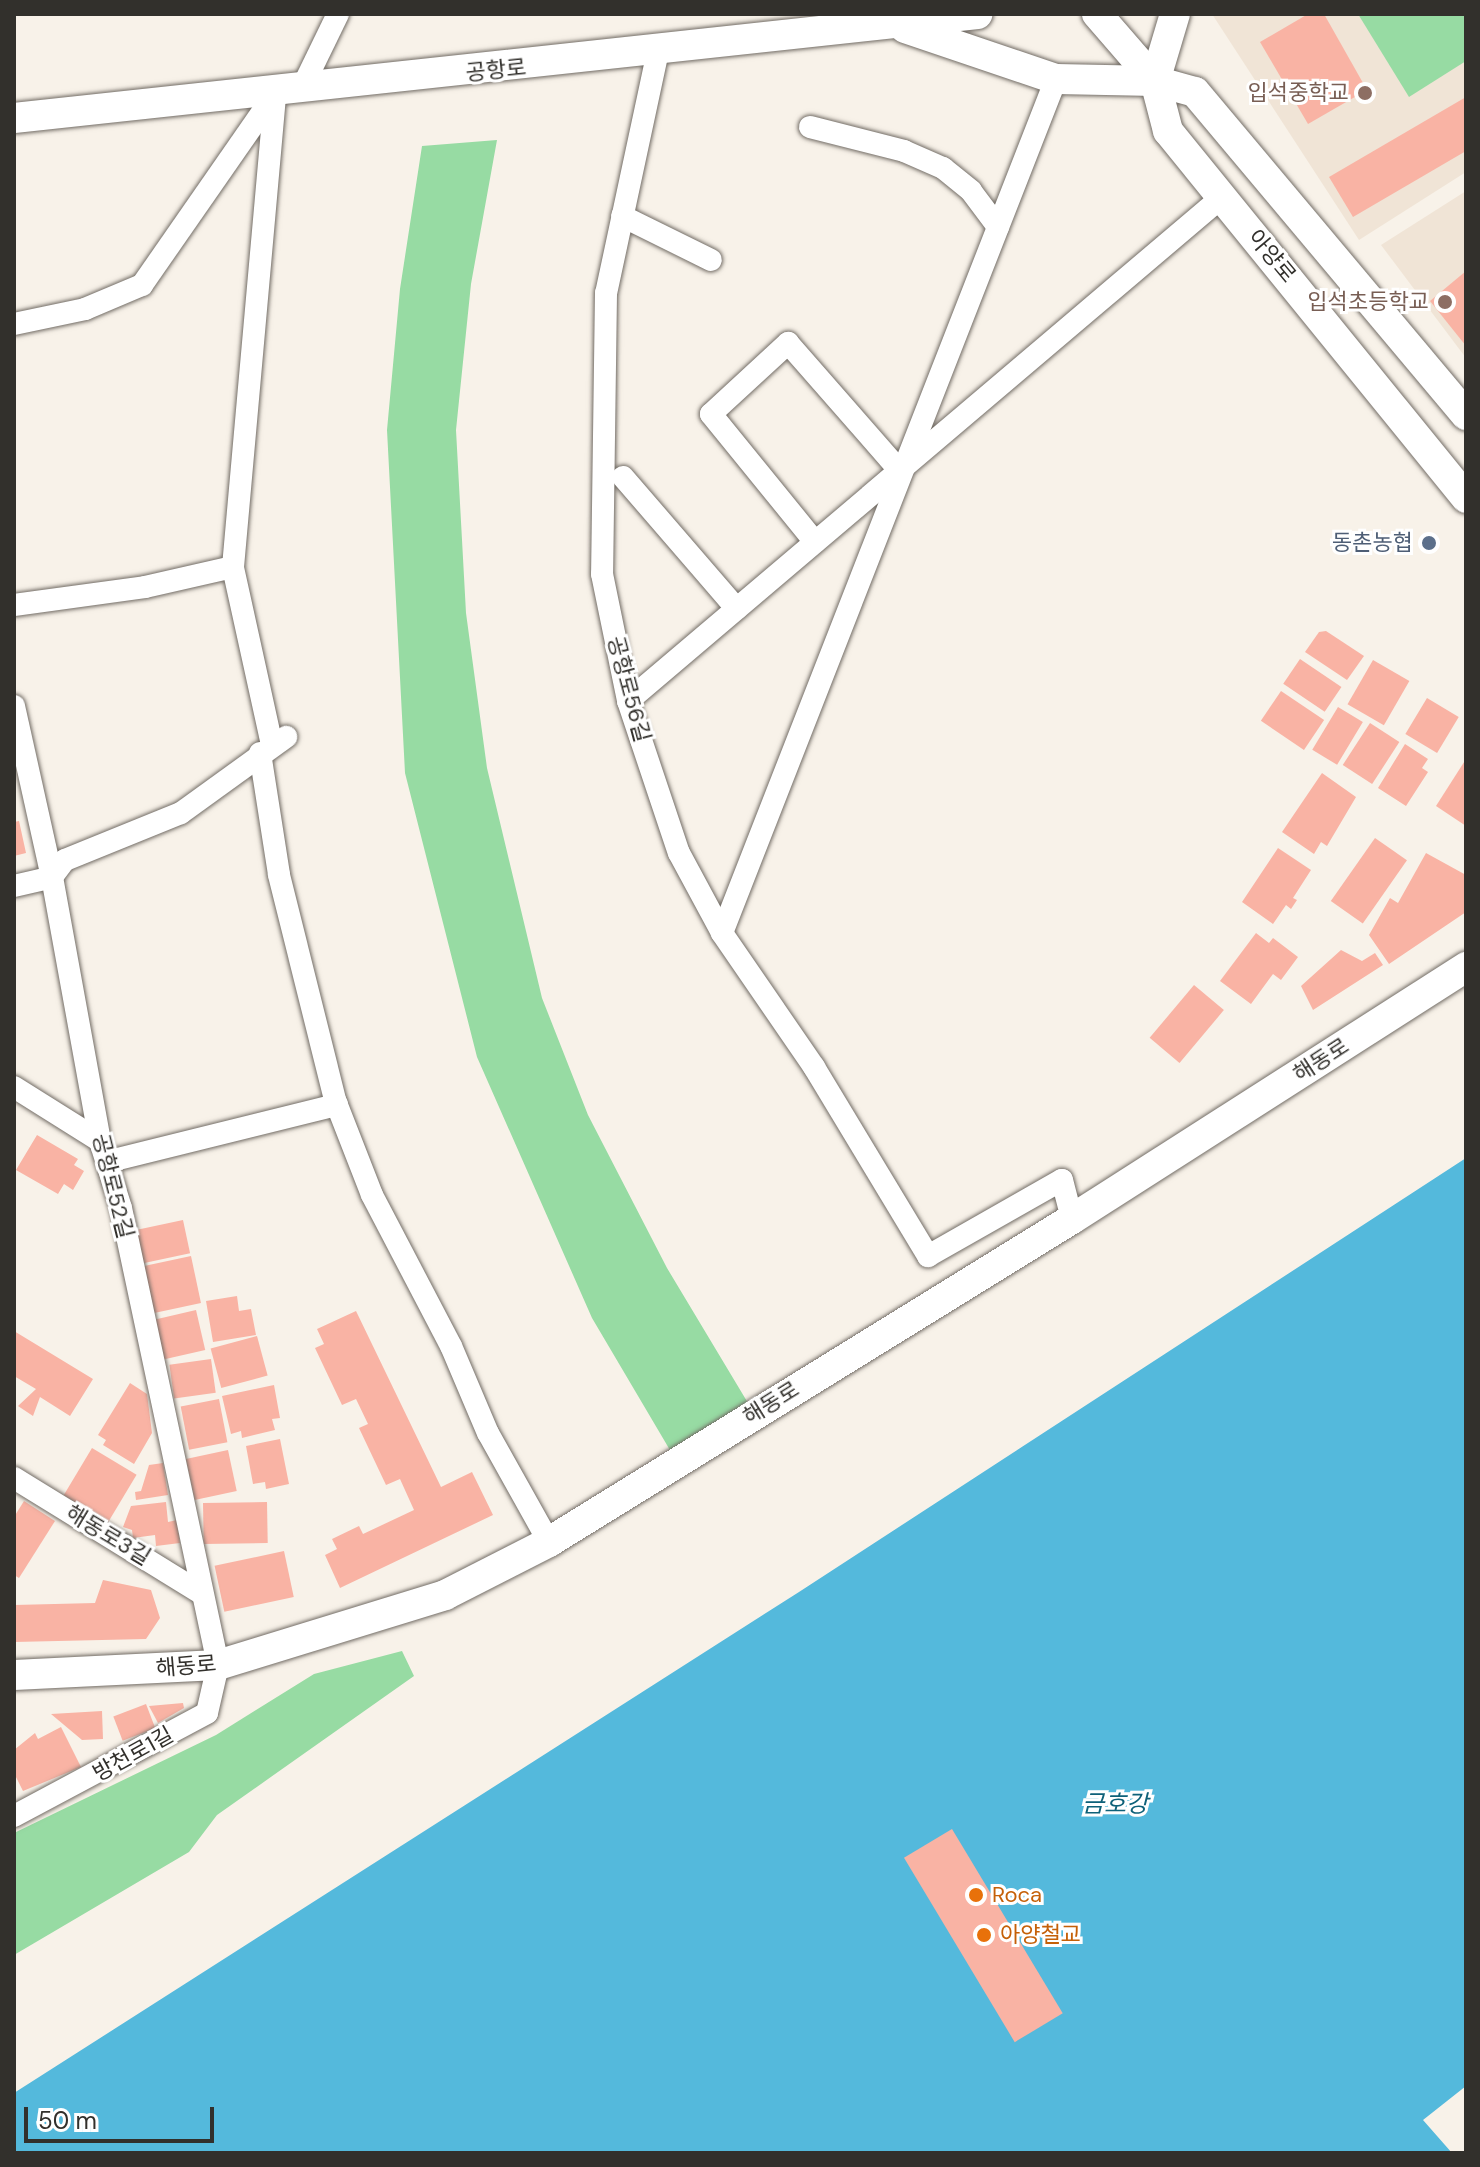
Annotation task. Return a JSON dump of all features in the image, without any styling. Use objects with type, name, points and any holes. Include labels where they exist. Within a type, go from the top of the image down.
[{"type":"main road","name":"공항로","points":[[14,118],[658,51],[977,14]]},
{"type":"main road","name":"아양로","points":[[1097,14],[1155,81],[1168,131],[1466,498]]},
{"type":"main road","points":[[1155,81],[1175,14]]},
{"type":"main road","points":[[896,24],[1056,79],[1155,81],[1195,92],[1466,415]]},
{"type":"main road","name":"해동로","points":[[14,1675],[218,1665],[445,1595],[549,1542],[1072,1219],[1466,967]]},
{"type":"street","points":[[302,88],[338,14]]},
{"type":"street","name":"공항로56길","points":[[658,51],[606,293],[602,574],[628,701],[679,853],[722,933],[814,1067],[928,1256],[1062,1180],[1072,1219]]},
{"type":"street","points":[[722,933],[1056,79]]},
{"type":"street","points":[[14,324],[85,309],[142,285],[275,94],[233,567],[272,745],[279,875],[337,1105],[372,1195],[438,1319],[488,1433],[549,1542]]},
{"type":"street","points":[[810,127],[904,151],[943,168],[971,191],[998,227]]},
{"type":"street","points":[[628,701],[1223,196]]},
{"type":"street","points":[[622,216],[711,260]]},
{"type":"street","points":[[815,542],[711,414],[788,343],[901,472]]},
{"type":"street","points":[[623,477],[737,609]]},
{"type":"street","points":[[14,605],[145,587],[233,567]]},
{"type":"street","name":"공항로52길","points":[[14,706],[52,877],[100,1141],[110,1161],[218,1665]]},
{"type":"street","points":[[14,886],[52,877],[65,860],[181,813],[272,745]]},
{"type":"street","points":[[14,1087],[100,1141]]},
{"type":"street","points":[[110,1161],[337,1105]]},
{"type":"street","name":"해동로3길","points":[[14,1478],[201,1593]]},
{"type":"street","name":"방천로1길","points":[[14,1816],[207,1713],[218,1665]]},
{"type":"shaded area","name":"입석중학교","points":[[1212,14],[1466,14],[1466,172],[1359,240]]},
{"type":"shaded area","name":"입석초등학교","points":[[1466,191],[1466,358],[1381,245]]},
{"type":"green space","points":[[1358,14],[1466,14],[1466,61],[1409,97]]},
{"type":"green space","points":[[497,140],[471,284],[456,430],[466,613],[487,768],[542,998],[588,1115],[667,1268],[754,1413],[677,1462],[592,1318],[477,1057],[405,773],[387,430],[400,289],[422,146]]},
{"type":"green space","points":[[402,1651],[414,1676],[217,1815],[189,1852],[14,1955],[14,1833],[216,1735],[314,1674]]},
{"type":"water","name":"금호강","points":[[1466,1158],[1466,2086],[1423,2120],[1452,2153],[14,2153],[14,2093],[799,1592]]},
{"type":"building","points":[[1308,14],[1324,14],[1367,90],[1308,124],[1260,42]]},
{"type":"building","name":"입석중학교","points":[[1466,97],[1466,151],[1353,217],[1329,177]]},
{"type":"building","points":[[1466,271],[1466,346],[1430,301]]},
{"type":"building","points":[[1326,631],[1364,656],[1347,680],[1305,652],[1319,632]]},
{"type":"building","points":[[1300,659],[1341,687],[1325,712],[1283,684]]},
{"type":"building","points":[[1373,660],[1409,681],[1384,725],[1348,704]]},
{"type":"building","points":[[1281,691],[1324,720],[1304,750],[1261,721]]},
{"type":"building","points":[[1427,698],[1459,717],[1437,753],[1405,734]]},
{"type":"building","points":[[1338,707],[1363,722],[1337,765],[1312,750]]},
{"type":"building","points":[[1370,723],[1399,742],[1372,784],[1343,765]]},
{"type":"building","points":[[1405,744],[1428,759],[1422,768],[1428,772],[1406,806],[1378,788]]},
{"type":"building","points":[[1466,759],[1466,826],[1436,806]]},
{"type":"building","points":[[1322,773],[1356,797],[1327,846],[1321,842],[1314,854],[1282,832]]},
{"type":"building","points":[[19,821],[26,853],[14,856],[14,822]]},
{"type":"building","points":[[1375,838],[1407,860],[1363,923],[1331,901]]},
{"type":"building","points":[[1278,848],[1311,870],[1293,898],[1297,900],[1291,909],[1286,905],[1273,924],[1242,902]]},
{"type":"building","points":[[1426,853],[1466,875],[1466,912],[1389,964],[1369,935],[1390,898],[1398,903]]},
{"type":"building","points":[[1256,933],[1269,943],[1273,938],[1298,957],[1281,980],[1273,974],[1251,1004],[1220,981]]},
{"type":"building","points":[[1341,950],[1362,961],[1375,953],[1383,965],[1313,1010],[1301,986]]},
{"type":"building","points":[[1194,985],[1224,1010],[1180,1063],[1150,1038]]},
{"type":"building","points":[[37,1135],[78,1159],[74,1165],[84,1171],[73,1190],[64,1184],[58,1194],[16,1170]]},
{"type":"building","points":[[183,1220],[190,1253],[143,1263],[136,1230]]},
{"type":"building","points":[[191,1256],[201,1303],[153,1313],[143,1266]]},
{"type":"building","points":[[237,1296],[239,1311],[251,1309],[256,1335],[213,1342],[206,1301]]},
{"type":"building","points":[[196,1310],[205,1350],[162,1360],[153,1320]]},
{"type":"building","points":[[356,1311],[441,1487],[472,1472],[493,1515],[340,1588],[325,1555],[337,1549],[332,1539],[359,1526],[363,1534],[414,1510],[400,1479],[386,1485],[359,1428],[368,1424],[356,1399],[342,1405],[315,1348],[324,1344],[317,1329]]},
{"type":"building","points":[[14,1331],[93,1379],[70,1416],[40,1397],[33,1416],[18,1406],[36,1389],[14,1376]]},
{"type":"building","points":[[257,1336],[268,1376],[221,1388],[211,1348]]},
{"type":"building","points":[[211,1359],[216,1393],[174,1399],[169,1365]]},
{"type":"building","points":[[130,1383],[147,1394],[152,1433],[134,1464],[103,1445],[106,1440],[98,1435]]},
{"type":"building","points":[[274,1385],[280,1418],[272,1419],[275,1430],[242,1438],[241,1431],[231,1434],[222,1396]]},
{"type":"building","points":[[219,1399],[227,1442],[189,1450],[181,1406]]},
{"type":"building","points":[[280,1439],[289,1484],[266,1489],[265,1482],[253,1484],[246,1446]]},
{"type":"building","points":[[92,1448],[137,1475],[108,1522],[64,1495]]},
{"type":"building","points":[[228,1450],[237,1491],[195,1500],[186,1459]]},
{"type":"building","points":[[163,1463],[168,1495],[136,1500],[135,1492],[141,1491],[149,1465]]},
{"type":"building","points":[[24,1501],[55,1521],[19,1578],[14,1575],[14,1517]]},
{"type":"building","points":[[166,1502],[168,1522],[177,1520],[180,1543],[156,1546],[155,1535],[133,1538],[132,1530],[123,1527],[131,1506]]},
{"type":"building","points":[[267,1502],[268,1543],[204,1544],[203,1503]]},
{"type":"building","points":[[284,1551],[294,1597],[224,1612],[215,1566]]},
{"type":"building","points":[[103,1580],[151,1590],[160,1618],[146,1639],[14,1642],[14,1605],[95,1603]]},
{"type":"building","points":[[183,1703],[184,1708],[158,1723],[149,1706]]},
{"type":"building","points":[[146,1704],[155,1728],[123,1741],[113,1717]]},
{"type":"building","points":[[102,1711],[103,1739],[82,1740],[51,1714]]},
{"type":"building","points":[[61,1727],[81,1767],[23,1791],[14,1773],[14,1750],[35,1733],[38,1739]]},
{"type":"building","name":"아양철교","points":[[952,1829],[1063,2013],[1015,2042],[904,1858]]},
{"type":"place","name":"입석중학교","points":[[1365,93]]},
{"type":"place","name":"입석초등학교","points":[[1445,302]]},
{"type":"place","name":"동촌농협","points":[[1429,543]]},
{"type":"place","name":"Roca","points":[[976,1895]]},
{"type":"place","name":"아양철교","points":[[984,1935]]}]
